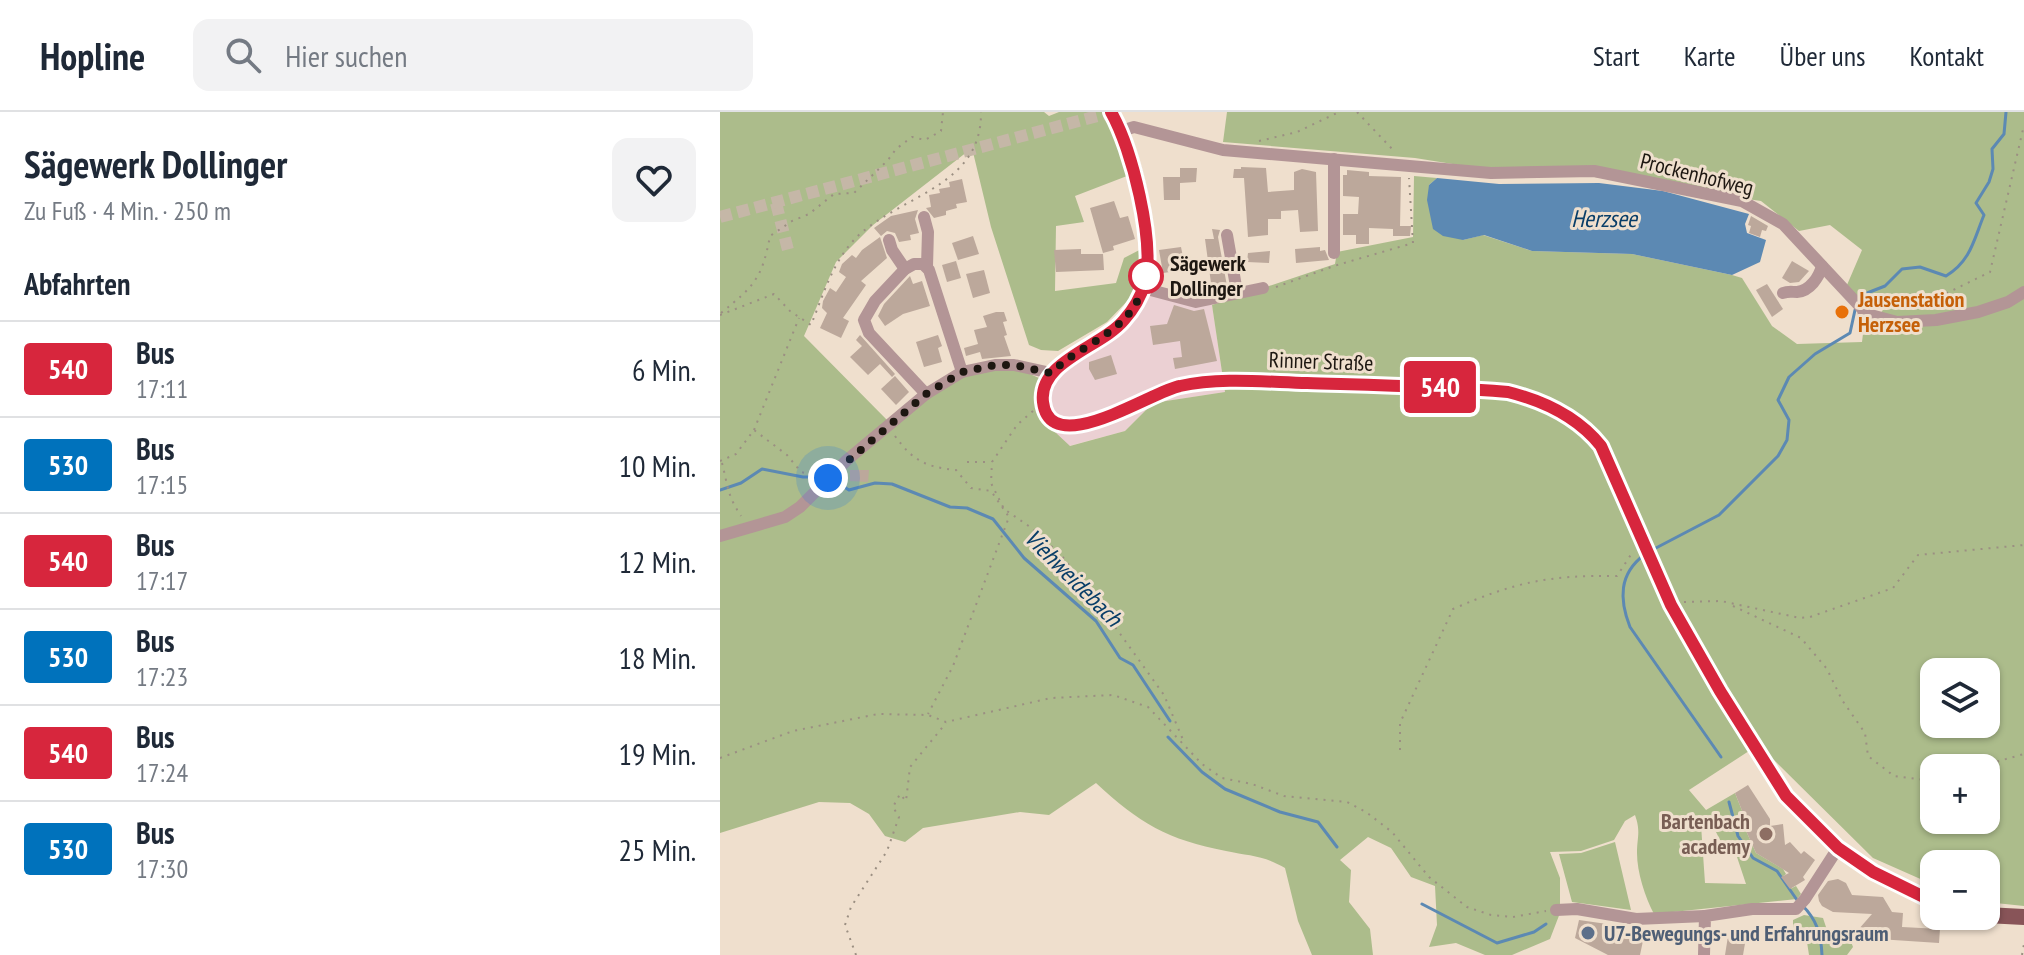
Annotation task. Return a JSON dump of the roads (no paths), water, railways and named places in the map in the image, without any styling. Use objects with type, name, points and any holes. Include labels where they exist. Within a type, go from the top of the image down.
[{"type":"main road","points":[[1051,373],[1124,320],[1143,288],[1147,242],[1132,167],[1121,131],[1111,112]]},
{"type":"main road","name":"Rinner Straße","points":[[1051,373],[1043,403],[1049,417],[1073,427],[1097,422],[1156,393],[1203,383],[1263,381],[1508,392],[1530,397],[1559,410],[1590,432],[1609,462],[1671,605],[1772,778],[1809,821],[1838,848],[1873,872],[1920,895]]},
{"type":"main road","points":[[2000,916],[2024,917]]},
{"type":"street","points":[[1121,131],[1134,127],[1223,150],[1334,159],[1334,253]]},
{"type":"street","name":"Prockenhofweg","points":[[1334,159],[1491,173],[1594,171],[1742,201],[1783,224],[1866,312]]},
{"type":"street","points":[[924,217],[928,232],[927,266],[962,372]]},
{"type":"street","points":[[1227,235],[1237,292]]},
{"type":"street","points":[[889,240],[905,269]]},
{"type":"street","points":[[926,394],[869,333],[865,315],[905,269],[919,263],[927,266]]},
{"type":"street","points":[[1783,293],[1805,289],[1818,277],[1822,266]]},
{"type":"street","points":[[1143,288],[1196,302],[1263,288]]},
{"type":"street","points":[[1862,328],[1866,312],[1897,322],[1936,320],[1995,308],[2024,292]]},
{"type":"street","points":[[720,536],[762,526],[800,507],[828,478],[926,394],[962,372],[995,365],[1014,365],[1051,373]]},
{"type":"street","points":[[1556,910],[1577,909],[1636,919],[1795,909],[1838,848]]},
{"type":"street","points":[[1704,955],[1705,916]]},
{"type":"water","name":"Herzsee","points":[[1437,178],[1499,184],[1599,183],[1663,191],[1749,214],[1745,224],[1747,233],[1766,240],[1760,262],[1732,275],[1632,254],[1532,251],[1484,235],[1463,240],[1443,236],[1433,229],[1427,200],[1429,185]]},
{"type":"waterway","points":[[1862,295],[1885,286],[1902,269],[1920,267],[1946,276],[1961,264],[1971,249],[1984,215],[1976,203],[1989,182],[1993,169],[1992,149],[2004,134],[2006,112]]},
{"type":"waterway","points":[[1654,549],[1719,515],[1778,456],[1787,440],[1789,420],[1778,400],[1789,377],[1815,354],[1850,333],[1855,310]]},
{"type":"waterway","name":"Viehweidebach","points":[[720,490],[741,483],[762,469],[803,477],[823,477]]},
{"type":"waterway","name":"Viehweidebach","points":[[833,480],[849,490],[875,483],[892,484],[950,507],[967,508],[993,519],[1024,558],[1096,621],[1120,658],[1133,665],[1170,721]]},
{"type":"waterway","points":[[1644,555],[1630,570],[1624,588],[1624,607],[1630,627],[1721,757]]},
{"type":"waterway","name":"Viehweidebach","points":[[1168,737],[1202,772],[1225,789],[1280,812],[1318,822],[1337,847]]},
{"type":"waterway","points":[[1729,802],[1738,836],[1753,858],[1777,871],[1797,900]]},
{"type":"waterway","name":"Viehweidebach","points":[[1422,904],[1497,943],[1534,932],[1546,924]]},
{"type":"waterway","points":[[1802,905],[1817,928],[1822,955]]},
{"type":"tunnel","points":[[720,217],[1112,112]]},
{"type":"tunnel","points":[[776,203],[788,250]]},
{"type":"place","name":"Sägewerk Dollinger","points":[[1146,276]]},
{"type":"place","name":"Jausenstation Herzsee","points":[[1842,312]]},
{"type":"place","name":"Bartenbach academy","points":[[1766,834]]},
{"type":"place","name":"U7-Bewegungs- und Erfahrungsraum","points":[[1588,933]]}]
